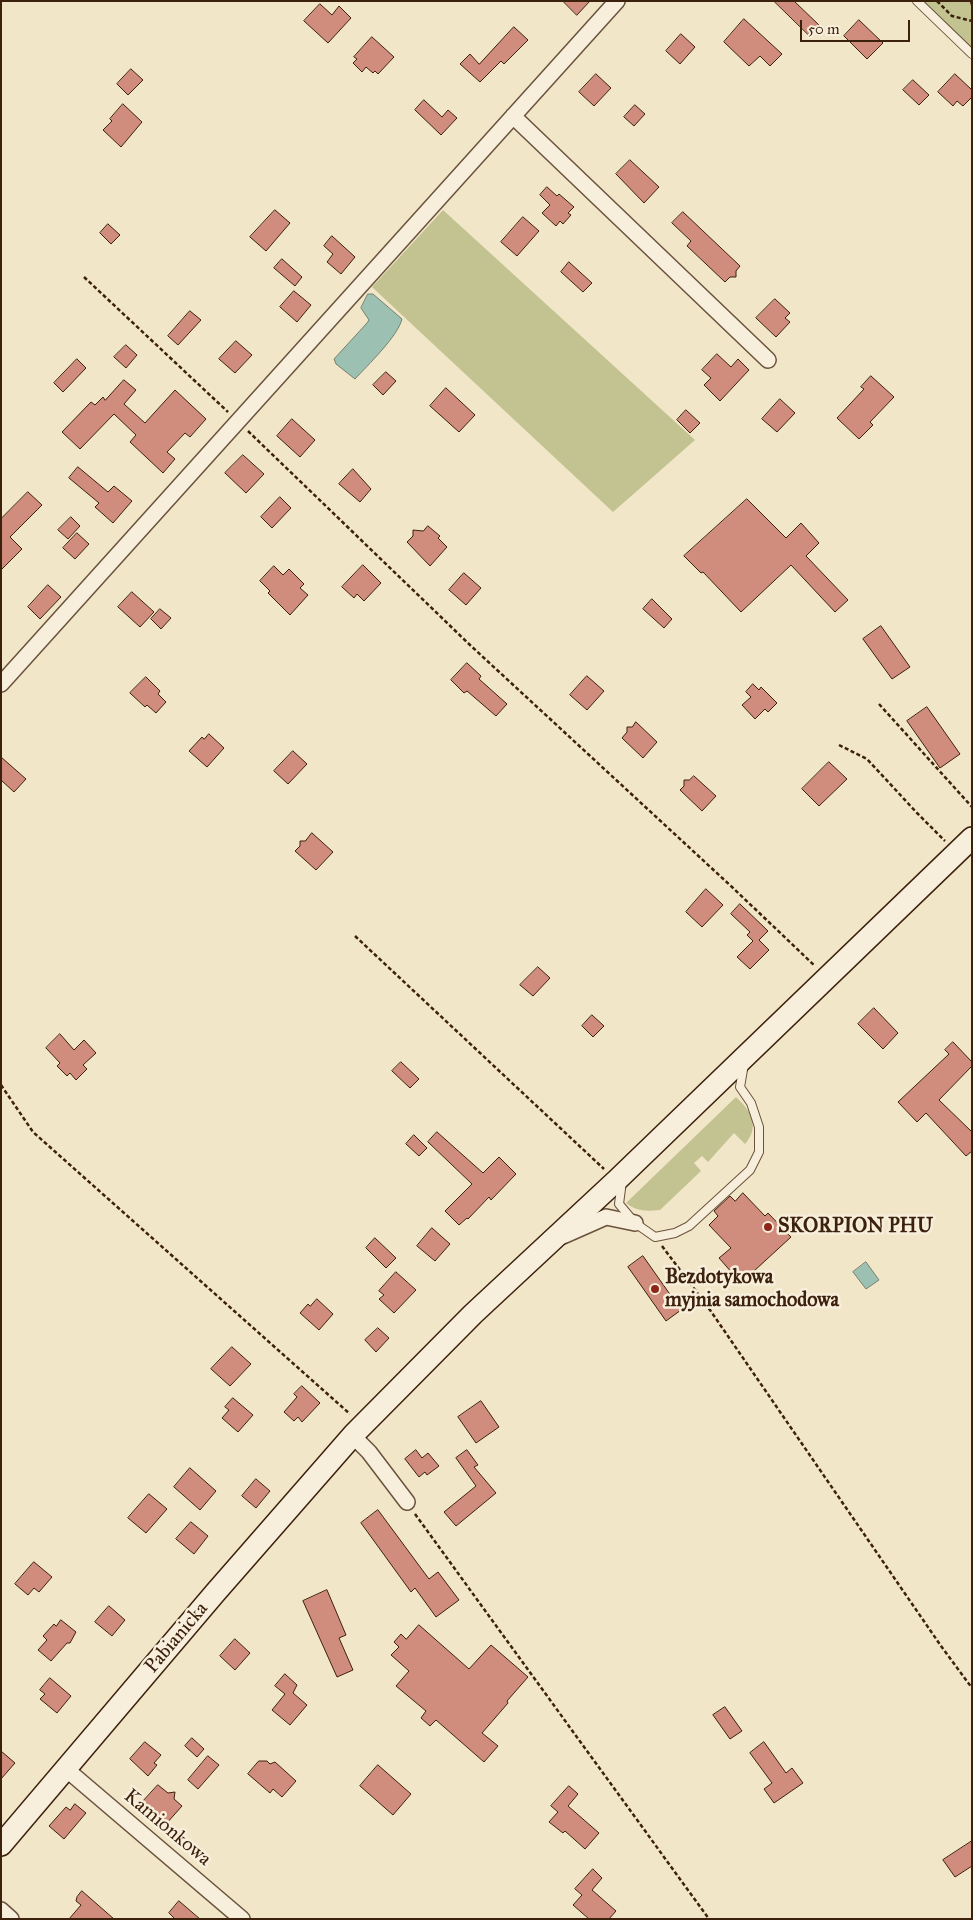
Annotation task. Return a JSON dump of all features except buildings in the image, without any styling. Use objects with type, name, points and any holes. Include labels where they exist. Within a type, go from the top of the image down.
[{"type":"main road","name":"Pabianicka","points":[[1,1844],[215,1593],[356,1432],[473,1314],[620,1177],[728,1086],[746,1055],[964,845]]},
{"type":"street","points":[[1,684],[617,1]]},
{"type":"street","points":[[513,116],[768,360]]},
{"type":"street","points":[[552,1241],[606,1217],[635,1224]]},
{"type":"street","points":[[356,1432],[407,1502]]},
{"type":"street","name":"Kamionkowa","points":[[66,1769],[242,1919]]},
{"type":"street","points":[[1,1910],[11,1919]]},
{"type":"lane","points":[[917,1],[972,54]]},
{"type":"lane","points":[[620,1177],[619,1204],[635,1224],[655,1236],[675,1232],[689,1226],[750,1170],[759,1152],[758,1127],[751,1103],[728,1086]]},
{"type":"path","points":[[937,1],[952,16],[972,21]]},
{"type":"path","points":[[84,277],[470,645],[732,886],[827,977]]},
{"type":"path","points":[[879,704],[972,807]]},
{"type":"path","points":[[839,745],[867,759],[917,813],[964,845]]},
{"type":"path","points":[[355,936],[620,1177]]},
{"type":"path","points":[[1,1085],[33,1132],[356,1432]]},
{"type":"path","points":[[655,1236],[710,1310],[940,1646],[972,1688]]},
{"type":"path","points":[[407,1502],[709,1919]]},
{"type":"green space","points":[[917,1],[972,1],[972,55]]},
{"type":"green space","points":[[443,210],[695,440],[613,512],[372,287]]},
{"type":"green space","points":[[736,1097],[746,1107],[752,1119],[752,1131],[745,1144],[734,1133],[708,1162],[702,1156],[694,1163],[701,1171],[660,1210],[646,1211],[626,1203]]},
{"type":"shaded area","points":[[368,294],[373,294],[402,319],[389,342],[355,379],[336,364],[334,359],[369,320],[361,308]]},
{"type":"shaded area","points":[[866,1262],[879,1280],[866,1289],[853,1272]]},
{"type":"place","name":"SKORPION PHU","points":[[768,1227]]},
{"type":"place","name":"Bezdotykowa myjnia samochodowa","points":[[655,1289]]}]
